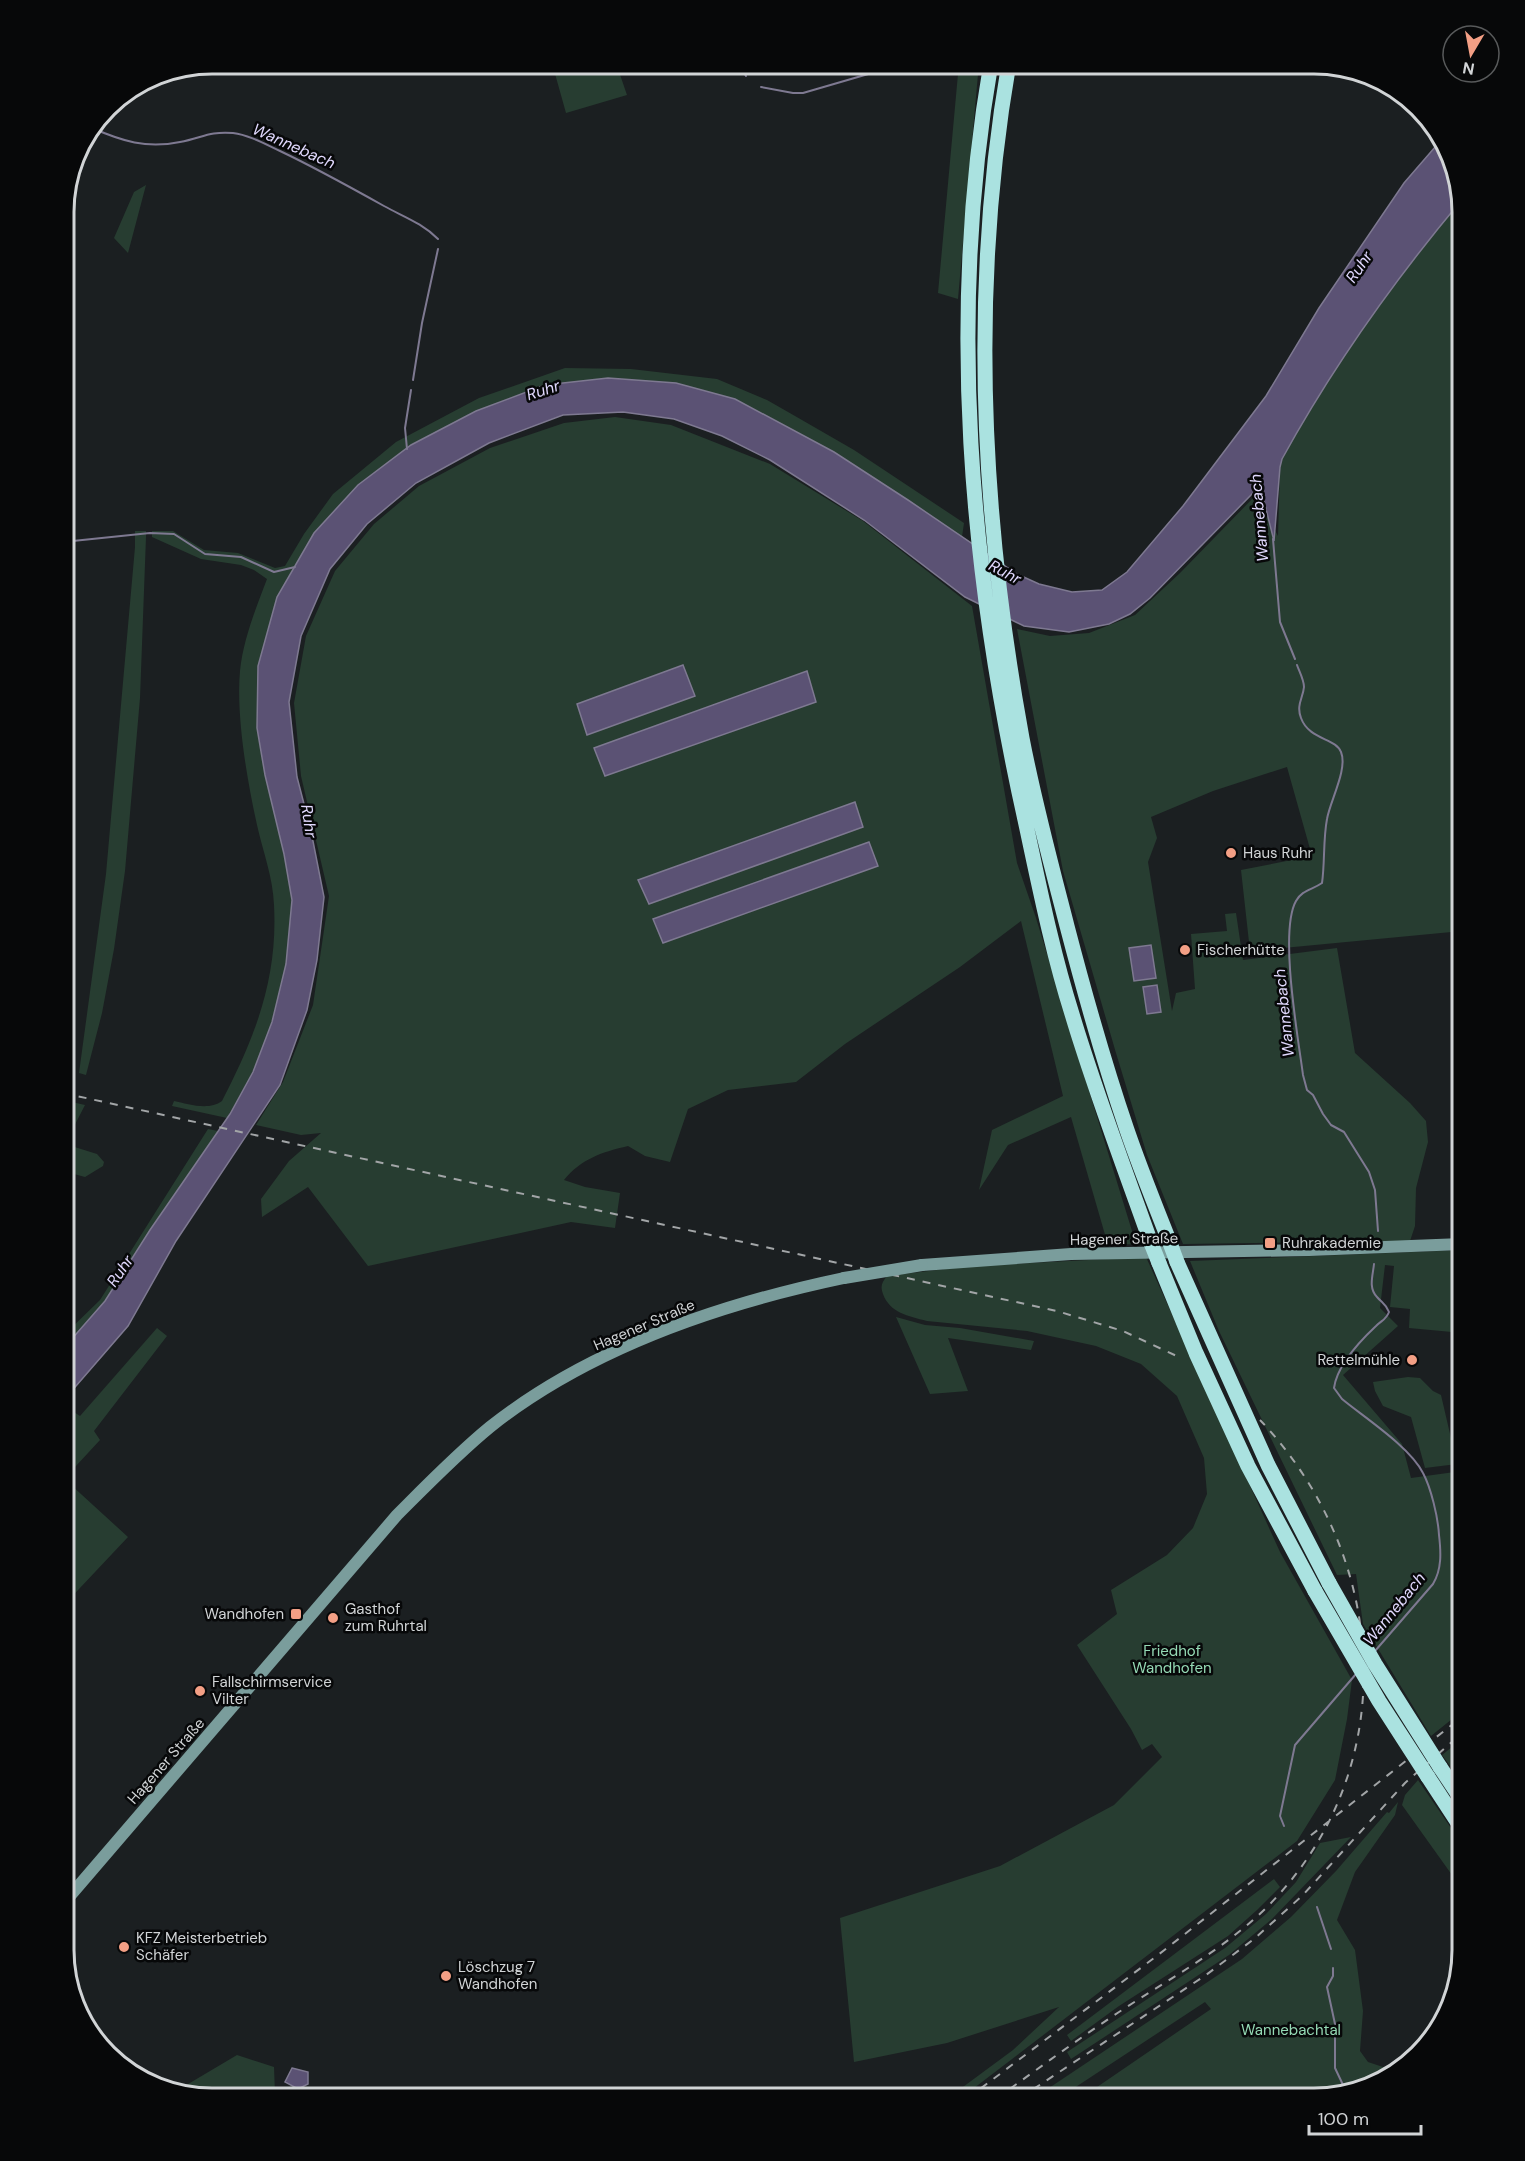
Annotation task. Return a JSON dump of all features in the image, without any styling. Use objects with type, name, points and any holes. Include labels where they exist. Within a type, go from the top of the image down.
[{"type":"highway","points":[[990,74],[973,201],[968,298],[970,442],[985,603],[1005,730],[1037,876],[1071,1012],[1158,1263],[1248,1466],[1315,1591],[1379,1701],[1452,1813]]},
{"type":"highway","points":[[1007,74],[995,153],[985,298],[987,452],[998,576],[1022,739],[1053,872],[1089,1007],[1127,1130],[1177,1262],[1268,1465],[1329,1583],[1375,1664],[1452,1785]]},
{"type":"main road","name":"Hagener Straße","points":[[74,1891],[397,1515],[446,1465],[492,1426],[548,1388],[588,1365],[674,1326],[756,1299],[844,1278],[922,1265],[1071,1254],[1385,1248],[1452,1245]]},
{"type":"green space","points":[[555,74],[620,74],[627,95],[566,113]]},
{"type":"green space","points":[[958,74],[978,74],[958,299],[938,293]]},
{"type":"green space","points":[[146,185],[128,253],[114,238],[134,192]]},
{"type":"green space","points":[[1452,212],[1452,932],[1263,950],[1252,947],[1249,942],[1241,870],[1312,856],[1287,767],[1213,791],[1151,817],[1157,838],[1148,862],[1172,1011],[1176,993],[1195,989],[1191,934],[1227,931],[1225,914],[1236,913],[1243,960],[1337,948],[1355,1053],[1410,1103],[1426,1121],[1428,1142],[1416,1188],[1415,1226],[1410,1241],[1183,1244],[1147,1155],[1063,871],[1017,629],[1050,636],[1089,633],[1135,615],[1180,573],[1253,498],[1259,500],[1278,536],[1282,459],[1321,392],[1387,294]]},
{"type":"green space","points":[[565,368],[631,369],[717,379],[767,400],[854,450],[964,523],[962,537],[834,452],[735,399],[476,411],[411,445],[358,485],[257,728],[292,900],[286,964],[272,1022],[253,1072],[227,1118],[172,1106],[174,1101],[211,1106],[222,1101],[245,1054],[268,983],[274,932],[274,905],[270,875],[246,768],[239,689],[240,671],[250,624],[267,579],[241,565],[201,559],[152,537],[152,531],[173,531],[204,550],[238,553],[275,568],[285,566],[304,534],[333,494],[396,442],[479,398]]},
{"type":"green space","points":[[615,417],[671,425],[770,464],[863,521],[972,606],[1017,863],[1136,1244],[1108,1245],[1071,1117],[1008,1145],[979,1190],[992,1130],[1063,1096],[1021,921],[960,967],[845,1044],[796,1082],[728,1090],[688,1109],[670,1162],[645,1156],[628,1146],[601,1154],[578,1167],[564,1180],[585,1187],[620,1193],[615,1228],[571,1222],[368,1266],[308,1187],[262,1217],[261,1199],[289,1161],[321,1133],[301,1135],[256,1125],[283,1082],[313,1005],[329,896],[301,776],[294,703],[306,636],[335,571],[374,524],[419,486],[490,448],[564,423]]},
{"type":"green space","points":[[135,531],[146,531],[146,537],[140,698],[125,871],[102,1013],[86,1075],[79,1073],[106,874]]},
{"type":"green space","points":[[74,1102],[85,1105],[74,1126]]},
{"type":"green space","points":[[208,1129],[218,1131],[105,1301],[74,1336],[74,1325],[100,1300]]},
{"type":"green space","points":[[74,1147],[97,1154],[104,1162],[103,1166],[85,1177],[74,1174]]},
{"type":"green space","points":[[1452,1250],[1452,1332],[1409,1328],[1410,1309],[1390,1307],[1394,1266],[1385,1265],[1380,1308],[1398,1326],[1343,1375],[1402,1444],[1411,1478],[1452,1472],[1452,1719],[1431,1736],[1363,1624],[1356,1574],[1337,1575],[1219,1331],[1190,1261]]},
{"type":"green space","name":"Friedhof Wandhofen","points":[[1146,1257],[1280,1552],[1352,1680],[1335,1780],[1297,1841],[974,2088],[962,2088],[1013,2050],[1059,2007],[947,2043],[854,2062],[840,1918],[1000,1866],[1114,1805],[1162,1757],[1152,1744],[1142,1750],[1077,1645],[1117,1614],[1111,1590],[1167,1555],[1193,1528],[1207,1494],[1204,1458],[1177,1396],[1141,1364],[1096,1346],[1027,1331],[927,1321],[895,1310],[883,1294],[882,1284],[887,1276],[970,1266]]},
{"type":"green space","points":[[896,1317],[925,1325],[960,1328],[1034,1341],[1031,1350],[948,1338],[968,1391],[930,1394]]},
{"type":"green space","points":[[157,1328],[167,1336],[94,1431],[100,1440],[74,1468],[74,1412],[80,1416]]},
{"type":"green space","points":[[1408,1377],[1420,1378],[1433,1391],[1441,1395],[1452,1442],[1452,1465],[1425,1468],[1411,1417],[1383,1406],[1373,1382]]},
{"type":"green space","points":[[74,1488],[128,1537],[74,1594]]},
{"type":"green space","points":[[1452,1747],[1452,1768],[1442,1755]]},
{"type":"green space","points":[[1418,1780],[1452,1829],[1452,1875],[1402,1805],[1405,1795]]},
{"type":"green space","name":"Wannebachtal","points":[[1398,1802],[1395,1815],[1355,1872],[1337,1920],[1355,1950],[1363,2011],[1360,2051],[1368,2062],[1386,2067],[1349,2083],[1314,2088],[1096,2088],[1211,2009],[1205,2002],[1075,2088],[1049,2088],[1242,1959],[1291,1917],[1336,1871],[1387,1812],[1389,1813]]},
{"type":"green space","points":[[1351,1837],[1272,1919],[1229,1955],[1071,2059],[1067,2052],[1225,1948],[1266,1914],[1296,1882],[1320,1843]]},
{"type":"green space","points":[[1274,1879],[1280,1887],[1228,1936],[1119,2006],[1071,2041],[1067,2035]]},
{"type":"green space","points":[[237,2055],[274,2067],[275,2087],[186,2085]]},
{"type":"water","name":"Ruhr","points":[[1435,147],[1447,176],[1452,212],[1387,294],[1321,392],[1282,459],[1274,541],[1263,497],[1258,493],[1253,493],[1150,598],[1130,614],[1109,624],[1069,632],[1024,626],[965,597],[864,520],[770,460],[722,436],[674,419],[623,412],[563,415],[489,443],[416,483],[367,524],[330,569],[301,636],[289,702],[297,777],[311,831],[324,897],[317,960],[307,1010],[280,1085],[176,1241],[128,1326],[74,1388],[74,1336],[105,1301],[150,1230],[230,1114],[253,1072],[272,1022],[286,964],[292,900],[257,728],[258,666],[277,597],[314,533],[358,485],[411,445],[476,411],[545,385],[608,378],[676,383],[735,399],[834,452],[1017,574],[1039,584],[1072,592],[1102,590],[1127,572],[1183,506],[1266,396],[1319,308],[1404,183]]},
{"type":"water","points":[[683,665],[695,696],[587,735],[577,704]]},
{"type":"water","points":[[807,671],[816,702],[605,776],[594,748]]},
{"type":"water","points":[[855,802],[863,827],[649,904],[638,880]]},
{"type":"water","points":[[869,842],[878,866],[663,943],[653,919]]},
{"type":"water","points":[[1151,945],[1156,978],[1134,981],[1129,948]]},
{"type":"water","points":[[1157,985],[1161,1012],[1147,1014],[1143,987]]},
{"type":"water","points":[[292,2068],[308,2072],[308,2084],[302,2087],[294,2087],[285,2082]]},
{"type":"waterway","points":[[761,87],[803,93],[868,74]]},
{"type":"waterway","name":"Wannebach","points":[[99,131],[124,140],[156,145],[218,133],[245,136],[307,164],[419,224],[438,239]]},
{"type":"waterway","name":"Wannebach","points":[[413,380],[422,323],[438,249]]},
{"type":"waterway","name":"Wannebach","points":[[407,449],[405,428],[411,390]]},
{"type":"waterway","points":[[74,541],[150,533],[174,534],[205,554],[241,557],[274,572],[295,567]]},
{"type":"waterway","name":"Wannebach","points":[[1273,539],[1280,622],[1295,659]]},
{"type":"waterway","name":"Wannebach","points":[[1297,665],[1304,687],[1299,705],[1301,718],[1310,731],[1338,747],[1343,759],[1327,819],[1322,883],[1298,897],[1291,916],[1289,959],[1297,1036],[1307,1090],[1313,1095],[1331,1125],[1344,1132],[1369,1172],[1375,1190],[1378,1231]]},
{"type":"waterway","name":"Wannebach","points":[[1374,1264],[1373,1290],[1389,1312],[1350,1354],[1340,1371],[1334,1388],[1342,1399],[1398,1443],[1417,1463],[1426,1479],[1434,1503],[1440,1554],[1438,1572],[1433,1584],[1375,1651]]},
{"type":"waterway","name":"Wannebach","points":[[1284,1826],[1280,1816],[1295,1745],[1356,1674]]},
{"type":"waterway","name":"Wannebach","points":[[1317,1907],[1331,1949]]},
{"type":"waterway","name":"Wannebach","points":[[1333,1968],[1333,1976],[1327,1987],[1335,2024],[1335,2068],[1343,2084]]},
{"type":"railway","points":[[74,1095],[1057,1311],[1123,1331],[1181,1358]]},
{"type":"railway","points":[[1011,2088],[1104,2022],[1212,1952],[1264,1910],[1309,1855],[1341,1795],[1359,1731],[1364,1665],[1356,1600],[1336,1536],[1304,1475],[1260,1420]]},
{"type":"railway","points":[[982,2088],[1158,1955],[1452,1725]]},
{"type":"railway","points":[[1036,2088],[1206,1975],[1254,1939],[1302,1896],[1405,1783],[1452,1742]]},
{"type":"place","name":"Haus Ruhr","points":[[1231,853]]},
{"type":"place","name":"Fischerhütte","points":[[1185,950]]},
{"type":"place","name":"Ruhrakademie","points":[[1270,1243]]},
{"type":"place","name":"Rettelmühle","points":[[1412,1360]]},
{"type":"place","name":"Wandhofen","points":[[296,1614]]},
{"type":"place","name":"Gasthof zum Ruhrtal","points":[[333,1618]]},
{"type":"place","name":"Fallschirmservice Vilter","points":[[200,1691]]},
{"type":"place","name":"KFZ Meisterbetrieb Schäfer","points":[[124,1947]]},
{"type":"place","name":"Löschzug 7 Wandhofen","points":[[446,1976]]}]
